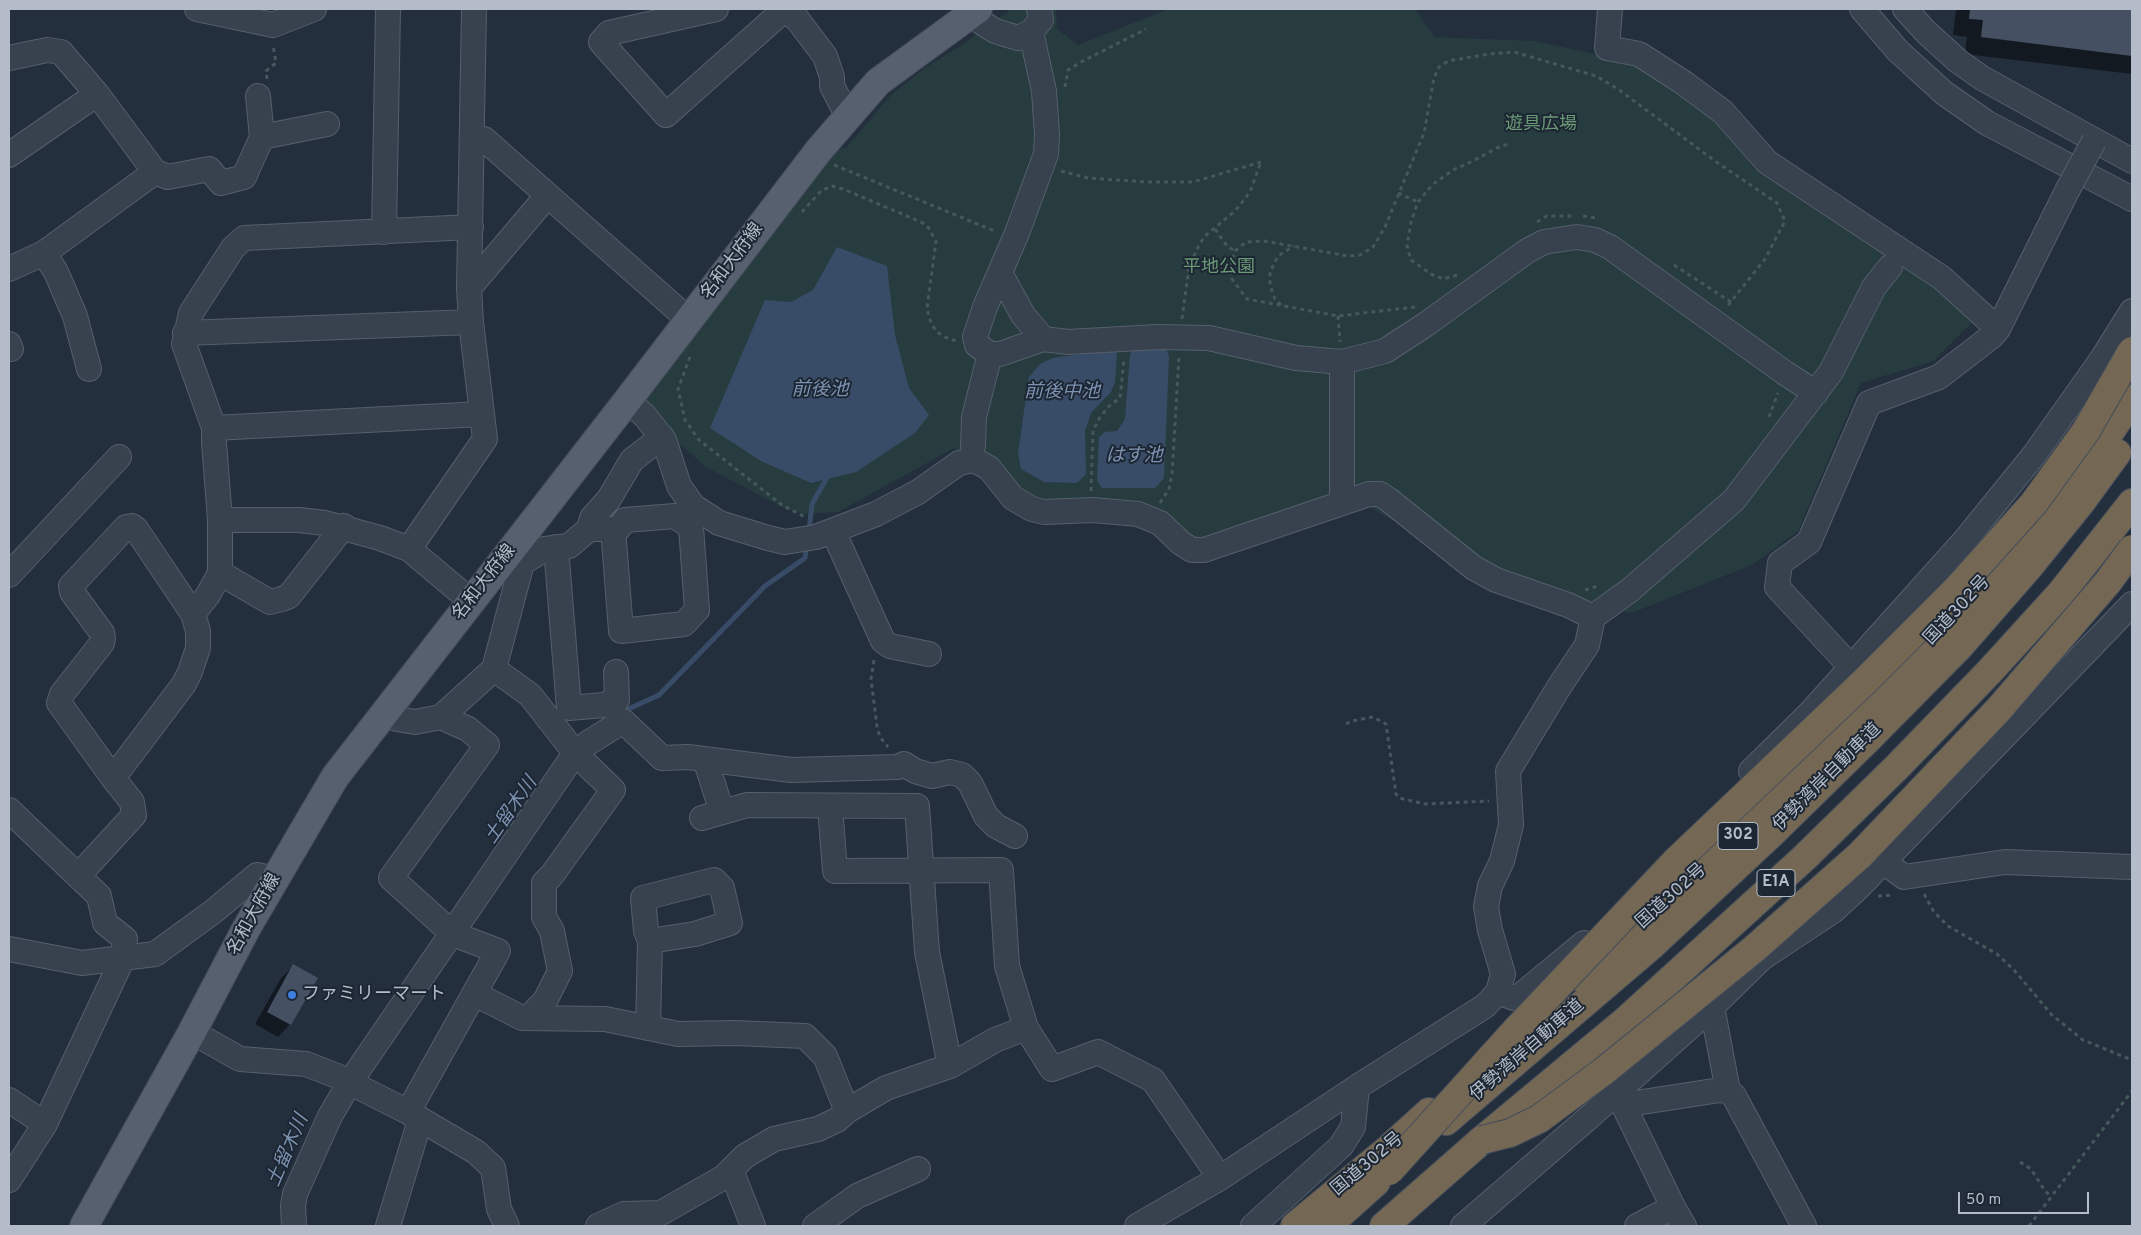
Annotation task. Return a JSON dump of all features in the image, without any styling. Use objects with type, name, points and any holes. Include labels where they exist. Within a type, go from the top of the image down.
[{"type":"highway","points":[[1389,1171],[1511,1035],[1675,862],[1862,684],[1956,590],[2034,503],[2086,431],[2132,351]]},
{"type":"highway","name":"国道302号","points":[[1295,1226],[1386,1151],[1547,1005],[1670,899],[1795,783],[2014,551],[2102,444],[2132,398]]},
{"type":"highway","name":"伊勢湾岸自動車道","points":[[1327,1226],[1652,945],[1772,833],[1875,732],[1959,647],[2028,568],[2082,501],[2132,432]]},
{"type":"highway","name":"E1A","points":[[1384,1226],[1482,1140],[1624,1022],[1804,858],[1897,768],[1990,671],[2060,593],[2132,503]]},
{"type":"highway","points":[[1396,1226],[1683,978],[1838,832],[1990,677],[2070,588],[2132,510]]},
{"type":"highway","points":[[1482,1140],[1510,1133],[1539,1119],[1604,1071],[1754,949],[1860,855],[1999,708],[2108,582],[2132,549]]},
{"type":"main road","name":"名和大府線","points":[[84,1226],[192,1032],[274,879],[335,777],[628,401],[819,150],[878,82],[974,12]]},
{"type":"street","points":[[198,9],[273,25],[314,9]]},
{"type":"street","points":[[384,232],[388,9]]},
{"type":"street","points":[[409,549],[481,446],[485,432],[471,322],[469,288],[474,9]]},
{"type":"street","points":[[716,9],[609,33],[601,42],[666,115],[783,9],[797,20],[825,56],[832,77],[832,86],[848,117]]},
{"type":"street","points":[[974,12],[996,31],[1018,38],[1030,32],[1041,20],[1040,9]]},
{"type":"street","points":[[1610,9],[1607,48],[1639,54],[1684,83],[1722,112],[1767,162],[1942,278],[1998,329]]},
{"type":"street","points":[[1862,9],[1898,51],[1944,94],[1987,123],[2132,199]]},
{"type":"street","points":[[1905,9],[1926,32],[1958,61],[1982,78],[2132,161]]},
{"type":"street","points":[[1030,32],[1044,91],[1048,135],[1046,154],[1042,170],[979,324],[975,337],[984,350],[1000,354],[1043,339],[1068,342],[1181,337],[1209,338],[1296,358],[1342,362],[1385,351],[1527,251],[1544,242],[1577,237],[1595,240],[1610,247],[1785,373],[1816,393]]},
{"type":"street","points":[[9,58],[47,50],[61,52],[97,94],[155,172],[168,177],[209,169],[221,183],[244,177],[262,137],[258,96]]},
{"type":"street","points":[[9,155],[97,94]]},
{"type":"street","points":[[262,137],[327,124]]},
{"type":"street","points":[[472,137],[484,139],[689,320]]},
{"type":"street","points":[[1850,667],[1777,587],[1780,564],[1809,542],[1869,403],[1939,377],[1992,336],[1998,329],[2066,191],[2094,141]]},
{"type":"street","points":[[9,269],[44,253],[155,172]]},
{"type":"street","points":[[469,288],[547,196]]},
{"type":"street","points":[[193,614],[208,595],[220,572],[220,520],[214,428],[187,354],[184,344],[185,333],[191,313],[232,248],[244,238],[471,227]]},
{"type":"street","points":[[44,253],[56,272],[75,316],[89,369]]},
{"type":"street","points":[[1137,1226],[1220,1178],[1356,1087],[1485,1006],[1498,992],[1503,974],[1486,907],[1490,886],[1502,861],[1511,825],[1508,771],[1587,645],[1593,617],[1630,590],[1734,500],[1831,372],[1874,287],[1890,267]]},
{"type":"street","points":[[1000,274],[1023,315],[1043,339]]},
{"type":"street","points":[[1498,992],[1514,998],[1520,996],[1608,924],[1618,904],[1811,712],[1966,539],[2034,455],[2102,360],[2132,311]]},
{"type":"street","points":[[185,333],[471,322]]},
{"type":"street","points":[[973,446],[974,417],[984,350]]},
{"type":"street","points":[[1342,362],[1342,492]]},
{"type":"street","points":[[628,401],[644,415],[662,437],[679,486],[686,498],[700,512],[719,523],[768,538],[786,542],[814,531],[876,514],[918,492],[959,463],[974,460],[989,468],[1013,498],[1032,509],[1044,512],[1093,510],[1138,514],[1160,523],[1181,543],[1192,550],[1204,550],[1369,494],[1380,494],[1474,568],[1496,580],[1568,605],[1593,617]]},
{"type":"street","points":[[214,428],[482,414]]},
{"type":"street","points":[[387,712],[398,718],[415,722],[441,717],[494,669],[522,563],[545,549],[569,546],[589,529],[592,518],[609,499],[632,460],[662,437]]},
{"type":"street","points":[[9,575],[119,457]]},
{"type":"street","points":[[589,529],[613,529],[618,529],[625,520],[675,516],[692,527],[697,610],[684,624],[620,631],[613,529]]},
{"type":"street","points":[[220,520],[299,520],[344,526],[409,549],[471,601]]},
{"type":"street","points":[[79,875],[134,815],[132,802],[113,778],[59,703],[62,694],[102,643],[103,638],[102,633],[72,592],[71,586],[126,527],[132,526],[136,528],[193,614],[198,631],[198,648],[184,684],[113,778]]},
{"type":"street","points":[[220,572],[270,602],[282,599],[289,596],[344,526]]},
{"type":"street","points":[[814,531],[884,641],[890,646],[929,654]]},
{"type":"street","points":[[556,547],[569,708],[604,705],[616,700],[616,672]]},
{"type":"street","points":[[1463,1226],[1620,1099],[1762,958],[1832,911],[1858,888],[2132,604]]},
{"type":"street","points":[[494,669],[530,695],[576,754],[613,790],[552,876],[544,883],[544,917],[552,931],[560,971],[545,1001],[534,1013],[534,1018]]},
{"type":"street","points":[[388,1226],[414,1116],[498,951],[448,930],[391,878],[487,745],[468,729],[441,717]]},
{"type":"street","points":[[294,1226],[293,1206],[295,1194],[344,1080],[414,987],[448,930],[576,754],[588,743],[623,721],[662,758],[688,756],[791,770],[898,767],[904,764],[915,771],[932,776],[950,772],[962,775],[970,783],[986,816],[996,826],[1015,836]]},
{"type":"street","points":[[706,759],[712,815],[747,805],[917,806],[927,952],[950,1066]]},
{"type":"street","points":[[830,806],[835,871],[1001,870],[1007,966],[1026,1028],[1052,1069],[1098,1052],[1153,1080],[1220,1178]]},
{"type":"street","points":[[9,810],[99,896],[105,923],[125,939],[123,958],[45,1124],[9,1180]]},
{"type":"street","points":[[1884,862],[1904,877],[2005,862],[2132,867]]},
{"type":"street","points":[[9,949],[82,963],[155,954],[214,911],[257,875],[274,879]]},
{"type":"street","points":[[648,1028],[650,941]]},
{"type":"street","points":[[475,994],[522,1018],[604,1019],[678,1034],[735,1033],[806,1036],[825,1056],[848,1111]]},
{"type":"street","points":[[1712,1007],[1728,1091]]},
{"type":"street","points":[[598,1226],[624,1214],[661,1213],[724,1177],[745,1156],[774,1139],[818,1129],[837,1120],[848,1111],[886,1088],[950,1066],[995,1040],[1026,1028]]},
{"type":"street","points":[[192,1032],[240,1058],[306,1064],[344,1080],[414,1116],[476,1152],[493,1168],[500,1210],[507,1226]]},
{"type":"street","points":[[1253,1226],[1341,1146],[1353,1127],[1356,1087]]},
{"type":"street","points":[[1620,1099],[1720,1090],[1728,1091],[1734,1096],[1804,1226]]},
{"type":"street","points":[[1620,1099],[1679,1216],[1637,1226]]},
{"type":"street","points":[[9,1100],[45,1124]]},
{"type":"street","points":[[815,1226],[857,1196],[918,1169]]},
{"type":"street","points":[[731,1170],[753,1226]]},
{"type":"path","points":[[1445,310],[1424,306],[1338,316],[1247,299],[1232,279],[1230,267],[1235,251],[1246,242],[1264,241],[1348,256],[1360,255],[1373,247],[1385,227],[1424,133],[1434,78],[1439,67],[1448,62],[1489,54],[1514,52],[1596,76],[1618,89],[1715,161],[1777,203],[1785,221],[1765,258],[1714,322]]},
{"type":"path","points":[[1471,162],[1511,143]]},
{"type":"path","points":[[828,162],[854,175],[1014,238]]},
{"type":"path","points":[[1056,169],[1088,178],[1146,182],[1193,182],[1261,162],[1250,192],[1236,210],[1204,237],[1189,267],[1182,317],[1172,474],[1168,489],[1158,503],[1165,506]]},
{"type":"path","points":[[800,214],[817,195],[832,186],[921,222],[928,227],[936,241],[927,308],[932,325],[944,337],[984,350]]},
{"type":"path","points":[[1398,193],[1418,202]]},
{"type":"path","points":[[1215,229],[1227,246],[1235,251]]},
{"type":"path","points":[[1282,305],[1275,299],[1270,285],[1270,272],[1278,256],[1295,246]]},
{"type":"path","points":[[1338,316],[1342,362]]},
{"type":"path","points":[[1091,496],[1093,431],[1098,419],[1108,407],[1120,398],[1126,338]]},
{"type":"path","points":[[691,354],[678,389],[686,420],[699,440],[782,505],[795,513],[814,531]]},
{"type":"path","points":[[1767,422],[1785,373]]},
{"type":"path","points":[[1582,590],[1604,584]]},
{"type":"path","points":[[884,641],[875,650],[871,679],[877,727],[880,737],[904,764]]},
{"type":"path","points":[[1346,724],[1373,717],[1386,724],[1396,794],[1399,798],[1425,804],[1510,800]]},
{"type":"path","points":[[1858,888],[1868,895],[1874,896],[1904,894]]},
{"type":"path","points":[[1923,892],[1934,912],[1948,926],[1997,954],[2014,970],[2052,1015],[2083,1040],[2132,1060]]},
{"type":"path","points":[[2029,1226],[2132,1091]]},
{"type":"path","points":[[2020,1162],[2031,1169],[2051,1196]]},
{"type":"green space","name":"平地公園","points":[[1012,9],[1056,9],[1057,29],[1078,45],[1169,9],[1415,9],[1434,37],[1535,41],[1636,63],[1674,87],[1720,125],[1754,168],[1855,227],[1976,318],[1933,361],[1861,383],[1798,531],[1754,564],[1634,612],[1587,612],[1509,586],[1355,499],[1230,539],[1185,539],[1136,518],[1042,509],[954,448],[838,512],[805,514],[784,508],[706,467],[634,404],[826,154],[847,147],[890,96],[925,68]]},
{"type":"water","name":"前後池","points":[[837,247],[887,266],[895,335],[909,388],[929,415],[915,433],[856,472],[811,483],[761,461],[710,428],[765,300],[791,302],[813,290]]},
{"type":"water","name":"はす池","points":[[1138,343],[1165,344],[1169,357],[1164,478],[1155,488],[1102,488],[1097,481],[1099,437],[1105,432],[1117,431],[1125,419],[1130,354]]},
{"type":"water","name":"前後中池","points":[[1113,350],[1117,354],[1115,382],[1111,392],[1091,413],[1085,431],[1086,474],[1077,483],[1044,482],[1021,469],[1018,453],[1029,377],[1040,364],[1053,358]]},
{"type":"building","points":[[1970,9],[2132,9],[2132,56],[1981,37],[1983,20],[1969,19]]},
{"type":"building","name":"ファミリーマート","points":[[293,964],[318,978],[291,1025],[267,1012]]},
{"type":"waterway","name":"土留木川","points":[[809,531],[812,504],[829,474]]},
{"type":"waterway","name":"土留木川","points":[[622,712],[659,695],[765,586],[805,558],[807,544]]},
{"type":"place","name":"ファミリーマート","points":[[292,995]]},
{"type":"park label","name":"遊具広場","points":[[1541,125]]}]
